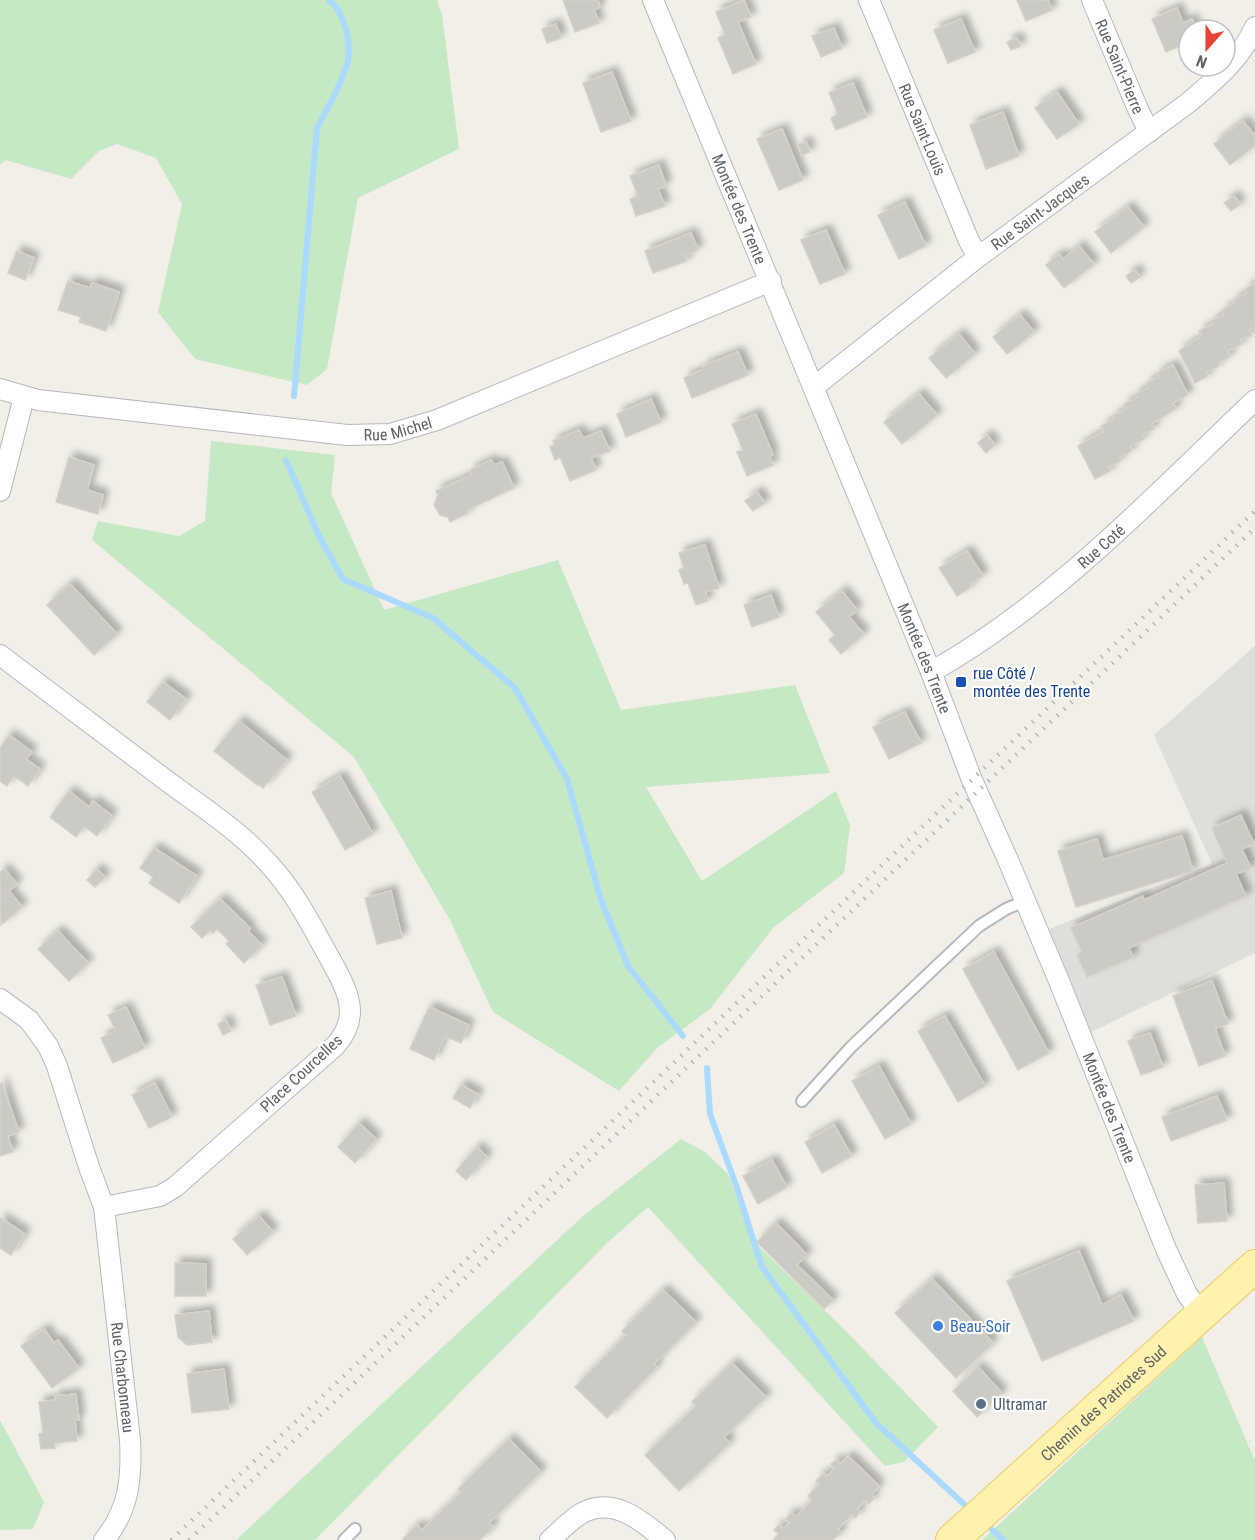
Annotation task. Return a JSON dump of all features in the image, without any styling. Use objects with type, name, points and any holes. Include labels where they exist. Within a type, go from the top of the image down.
[{"type":"main road","name":"Chemin des Patriotes Sud","points":[[952,1540],[1255,1266]]},
{"type":"street","name":"Montée des Trente","points":[[653,0],[771,281],[931,672],[972,780],[1025,901],[1166,1249],[1187,1294],[1202,1315]]},
{"type":"street","name":"Rue Saint-Louis","points":[[869,0],[969,241],[978,257]]},
{"type":"street","name":"Rue Saint-Pierre","points":[[1092,0],[1149,132]]},
{"type":"street","name":"Rue Saint-Jacques","points":[[814,387],[978,257],[1149,132],[1217,78],[1239,55],[1255,27]]},
{"type":"street","name":"Rue Michel","points":[[0,389],[24,397],[328,433],[390,434],[437,420],[771,281]]},
{"type":"street","points":[[0,491],[24,397]]},
{"type":"street","name":"Rue Coté","points":[[931,672],[965,653],[1007,624],[1073,572],[1255,400]]},
{"type":"street","name":"Place Courcelles","points":[[0,655],[225,824],[256,851],[278,874],[301,907],[339,975],[350,1005],[347,1027],[334,1046],[170,1191],[154,1198],[104,1207]]},
{"type":"street","points":[[0,999],[29,1020],[48,1046],[57,1066],[104,1207]]},
{"type":"street","name":"Rue Charbonneau","points":[[104,1207],[130,1440],[131,1469],[129,1492],[123,1510],[104,1540]]},
{"type":"street","points":[[550,1540],[582,1513],[607,1508],[634,1516],[665,1540]]},
{"type":"lane","points":[[802,1101],[851,1047],[979,926],[1006,909],[1025,901]]},
{"type":"lane","points":[[344,1540],[355,1529]]},
{"type":"shaded area","points":[[1255,646],[1255,953],[1091,1032],[1049,929],[1212,864],[1154,735]]},
{"type":"green space","points":[[0,0],[437,0],[442,15],[459,149],[358,198],[327,369],[307,385],[195,359],[158,312],[182,204],[156,158],[117,144],[99,151],[71,179],[6,160],[0,164]]},
{"type":"green space","points":[[211,441],[335,455],[331,493],[384,610],[558,560],[621,710],[795,685],[830,773],[646,787],[702,881],[836,791],[850,825],[844,873],[773,928],[710,1009],[657,1048],[619,1091],[493,1012],[450,920],[354,757],[92,540],[98,521],[179,536],[205,521]]},
{"type":"green space","points":[[681,1139],[705,1152],[728,1174],[756,1244],[847,1332],[938,1427],[904,1462],[885,1466],[648,1207],[608,1242],[315,1540],[236,1540],[582,1217]]},
{"type":"green space","points":[[1202,1337],[1255,1461],[1255,1540],[982,1540]]},
{"type":"green space","points":[[0,1420],[44,1502],[33,1529],[0,1530]]},
{"type":"building","points":[[563,0],[598,0],[600,7],[594,10],[599,23],[575,32]]},
{"type":"building","points":[[744,0],[751,17],[738,22],[756,64],[733,74],[718,38],[725,35],[716,12]]},
{"type":"building","points":[[1017,0],[1048,0],[1052,10],[1026,21]]},
{"type":"building","points":[[1177,8],[1181,18],[1177,18],[1177,47],[1166,52],[1152,19]]},
{"type":"building","points":[[961,19],[975,52],[948,63],[934,30]]},
{"type":"building","points":[[556,24],[561,38],[547,43],[542,29]]},
{"type":"building","points":[[834,28],[842,48],[821,57],[812,36]]},
{"type":"building","points":[[1017,38],[1021,46],[1011,50],[1007,42]]},
{"type":"building","points":[[612,72],[631,121],[601,132],[583,83]]},
{"type":"building","points":[[853,83],[867,117],[836,130],[831,118],[838,114],[829,93]]},
{"type":"building","points":[[1057,92],[1079,124],[1057,139],[1035,108]]},
{"type":"building","points":[[1003,112],[1019,156],[986,169],[970,125]]},
{"type":"building","points":[[1243,121],[1255,136],[1255,145],[1230,165],[1214,144]]},
{"type":"building","points":[[782,129],[803,180],[779,190],[757,139]]},
{"type":"building","points":[[806,142],[810,152],[802,155],[798,145]]},
{"type":"building","points":[[659,165],[666,186],[658,189],[665,206],[636,216],[630,199],[638,196],[630,176]]},
{"type":"building","points":[[1234,196],[1240,204],[1231,211],[1224,203]]},
{"type":"building","points":[[905,202],[926,246],[899,259],[878,215]]},
{"type":"building","points":[[1128,207],[1144,227],[1111,253],[1095,232]]},
{"type":"building","points":[[826,230],[845,274],[820,284],[801,240]]},
{"type":"building","points":[[691,233],[698,250],[685,255],[687,261],[653,273],[645,251]]},
{"type":"building","points":[[1079,246],[1094,264],[1064,288],[1046,265],[1059,254],[1063,259]]},
{"type":"building","points":[[17,251],[34,258],[25,280],[8,273]]},
{"type":"building","points":[[1135,270],[1140,277],[1131,283],[1126,276]]},
{"type":"building","points":[[68,281],[90,288],[92,283],[119,292],[106,331],[79,322],[81,317],[58,310]]},
{"type":"building","points":[[1255,283],[1255,327],[1249,330],[1252,335],[1240,340],[1242,344],[1228,351],[1230,357],[1218,363],[1219,366],[1206,372],[1208,376],[1195,383],[1179,351],[1202,336],[1199,331],[1213,324],[1211,321],[1224,315],[1222,310],[1235,303],[1233,300],[1247,293],[1245,289]]},
{"type":"building","points":[[1020,315],[1034,332],[1007,354],[993,337]]},
{"type":"building","points":[[959,334],[975,354],[946,378],[929,358]]},
{"type":"building","points":[[738,352],[748,375],[692,398],[684,378],[704,369],[703,366]]},
{"type":"building","points":[[1173,365],[1188,395],[1173,403],[1176,409],[1151,424],[1154,429],[1142,435],[1144,439],[1130,446],[1132,451],[1119,457],[1121,461],[1108,467],[1110,471],[1095,479],[1078,446],[1104,431],[1101,426],[1115,419],[1113,416],[1126,409],[1124,404],[1137,398],[1135,394],[1148,388],[1146,383],[1159,377],[1157,373]]},
{"type":"building","points":[[919,394],[937,415],[902,444],[884,422]]},
{"type":"building","points":[[651,399],[661,422],[626,437],[617,414]]},
{"type":"building","points":[[756,414],[773,455],[769,456],[773,465],[747,476],[737,452],[743,450],[732,424]]},
{"type":"building","points":[[579,430],[583,438],[601,431],[610,451],[591,458],[596,470],[570,481],[560,457],[555,460],[550,447],[555,444],[553,441]]},
{"type":"building","points":[[987,435],[995,445],[986,453],[978,443]]},
{"type":"building","points":[[69,457],[94,465],[87,490],[103,495],[98,514],[56,502]]},
{"type":"building","points":[[491,460],[494,465],[502,462],[514,488],[467,510],[468,513],[450,522],[448,517],[440,515],[434,505],[438,495],[436,491],[472,475],[470,470]]},
{"type":"building","points":[[757,492],[765,503],[753,511],[745,501]]},
{"type":"building","points":[[705,545],[719,588],[705,592],[708,601],[696,605],[688,583],[684,584],[679,570],[684,568],[679,553]]},
{"type":"building","points":[[967,551],[983,576],[957,596],[939,568]]},
{"type":"building","points":[[70,584],[117,634],[94,655],[47,605]]},
{"type":"building","points":[[842,591],[857,610],[849,617],[864,634],[841,654],[829,640],[835,635],[816,612]]},
{"type":"building","points":[[771,595],[779,617],[752,627],[744,605]]},
{"type":"building","points":[[163,682],[186,699],[170,720],[147,702]]},
{"type":"building","points":[[905,712],[921,743],[889,759],[873,727]]},
{"type":"building","points":[[239,721],[287,760],[263,788],[214,751]]},
{"type":"building","points":[[9,735],[32,752],[26,759],[40,769],[28,786],[14,776],[7,786],[0,781],[0,748]]},
{"type":"building","points":[[340,776],[373,834],[345,850],[312,792]]},
{"type":"building","points":[[69,791],[89,807],[93,801],[112,816],[97,836],[84,826],[76,837],[50,817]]},
{"type":"building","points":[[1241,815],[1254,844],[1242,849],[1251,868],[1236,874],[1246,896],[1129,948],[1133,957],[1087,977],[1077,955],[1082,952],[1071,928],[1143,896],[1144,900],[1227,863],[1212,828]]},
{"type":"building","points":[[1182,836],[1193,871],[1076,907],[1058,851],[1097,839],[1103,860]]},
{"type":"building","points":[[154,848],[197,876],[179,903],[149,883],[153,877],[140,868]]},
{"type":"building","points":[[4,869],[17,884],[9,891],[22,907],[1,925],[0,872]]},
{"type":"building","points":[[97,869],[105,877],[95,887],[87,880]]},
{"type":"building","points":[[391,891],[402,938],[377,944],[365,898]]},
{"type":"building","points":[[220,899],[250,928],[248,931],[262,945],[244,963],[226,944],[229,941],[217,929],[213,933],[210,930],[202,938],[191,927]]},
{"type":"building","points":[[58,931],[88,963],[69,981],[38,949]]},
{"type":"building","points":[[994,952],[1049,1053],[1018,1070],[963,969]]},
{"type":"building","points":[[282,977],[296,1016],[270,1025],[256,985]]},
{"type":"building","points":[[1212,981],[1228,1024],[1215,1028],[1225,1056],[1199,1066],[1173,996]]},
{"type":"building","points":[[126,1007],[145,1048],[113,1063],[101,1038],[116,1031],[108,1015]]},
{"type":"building","points":[[429,1007],[469,1025],[461,1043],[445,1036],[434,1060],[410,1049]]},
{"type":"building","points":[[945,1016],[985,1086],[958,1102],[918,1031]]},
{"type":"building","points":[[226,1020],[231,1031],[223,1035],[218,1024]]},
{"type":"building","points":[[1150,1033],[1163,1067],[1141,1075],[1128,1041]]},
{"type":"building","points":[[879,1066],[911,1124],[885,1139],[852,1081]]},
{"type":"building","points":[[2,1083],[19,1132],[8,1136],[13,1152],[0,1156],[0,1084]]},
{"type":"building","points":[[155,1083],[172,1117],[149,1128],[132,1095]]},
{"type":"building","points":[[461,1085],[478,1094],[470,1108],[453,1098]]},
{"type":"building","points":[[1217,1096],[1227,1120],[1171,1141],[1162,1117]]},
{"type":"building","points":[[359,1123],[376,1139],[355,1163],[338,1147]]},
{"type":"building","points":[[834,1125],[852,1156],[822,1173],[805,1142]]},
{"type":"building","points":[[477,1147],[487,1157],[466,1180],[456,1171]]},
{"type":"building","points":[[772,1160],[787,1187],[758,1204],[743,1176]]},
{"type":"building","points":[[1224,1183],[1227,1221],[1198,1223],[1195,1185]]},
{"type":"building","points":[[259,1216],[273,1232],[247,1255],[233,1239]]},
{"type":"building","points":[[0,1218],[25,1234],[11,1255],[0,1248]]},
{"type":"building","points":[[776,1223],[807,1255],[797,1265],[833,1300],[824,1309],[757,1242]]},
{"type":"building","points":[[1079,1251],[1102,1305],[1121,1295],[1134,1321],[1042,1361],[1007,1281]]},
{"type":"building","points":[[175,1263],[206,1264],[206,1296],[175,1296]]},
{"type":"building","points":[[932,1279],[993,1343],[956,1378],[895,1313]]},
{"type":"building","points":[[663,1290],[696,1322],[654,1364],[657,1367],[607,1418],[575,1387],[626,1335],[622,1331]]},
{"type":"building","points":[[209,1311],[212,1342],[187,1345],[178,1337],[175,1315]]},
{"type":"building","points":[[44,1329],[54,1343],[58,1340],[79,1368],[52,1388],[21,1346]]},
{"type":"building","points":[[732,1363],[766,1397],[724,1437],[730,1443],[679,1491],[645,1455],[696,1406],[692,1402]]},
{"type":"building","points":[[978,1367],[1002,1393],[977,1417],[953,1391]]},
{"type":"building","points":[[224,1369],[229,1409],[192,1413],[187,1374]]},
{"type":"building","points":[[76,1394],[79,1420],[75,1420],[77,1441],[54,1443],[55,1448],[41,1449],[39,1434],[43,1433],[39,1402],[56,1400],[55,1396]]},
{"type":"building","points":[[509,1439],[541,1472],[489,1523],[493,1527],[480,1540],[402,1540],[417,1525],[422,1530],[461,1492],[458,1489]]},
{"type":"building","points":[[848,1456],[879,1486],[871,1495],[874,1498],[869,1504],[865,1500],[857,1509],[860,1512],[855,1518],[852,1514],[838,1529],[841,1532],[833,1540],[773,1540],[779,1534],[774,1530],[779,1525],[783,1529],[790,1523],[785,1519],[791,1513],[796,1517],[812,1500],[808,1496],[819,1484],[816,1481],[824,1473],[827,1476],[835,1469],[831,1464],[836,1460],[840,1464]]},
{"type":"waterway","points":[[294,396],[317,128],[339,85],[349,52],[345,27],[339,11],[329,0]]},
{"type":"waterway","points":[[286,460],[319,536],[343,579],[433,618],[515,688],[567,779],[601,900],[628,966],[683,1036]]},
{"type":"waterway","points":[[707,1068],[710,1114],[762,1267],[876,1423],[966,1506]]},
{"type":"waterway","points":[[992,1530],[1003,1540]]},
{"type":"railway","points":[[171,1540],[1255,511]]},
{"type":"railway","points":[[189,1540],[1255,528]]},
{"type":"place","name":"rue Côté / montée des Trente","points":[[961,682]]},
{"type":"place","name":"Beau-Soir","points":[[938,1326]]},
{"type":"place","name":"Ultramar","points":[[981,1404]]}]
